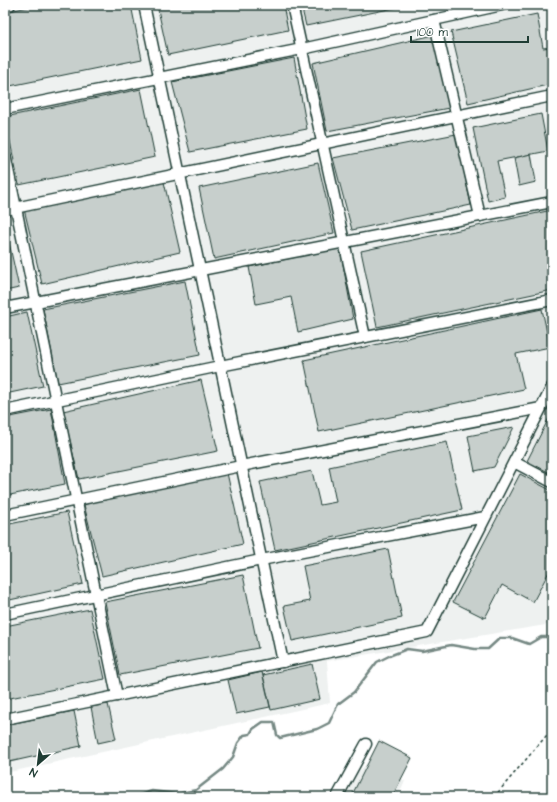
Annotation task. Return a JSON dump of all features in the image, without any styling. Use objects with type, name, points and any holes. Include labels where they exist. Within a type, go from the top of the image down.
[{"type":"lane","points":[[5,6],[10,5]]},
{"type":"lane","points":[[144,5],[283,662]]},
{"type":"lane","points":[[292,5],[365,337]]},
{"type":"lane","points":[[5,109],[302,49],[502,5]]},
{"type":"lane","points":[[434,20],[480,216]]},
{"type":"lane","points":[[5,210],[552,96]]},
{"type":"lane","points":[[5,155],[117,696]]},
{"type":"lane","points":[[5,308],[552,202]]},
{"type":"lane","points":[[5,411],[220,366],[552,300]]},
{"type":"lane","points":[[5,719],[427,632],[552,387]]},
{"type":"lane","points":[[5,515],[241,466],[541,408]]},
{"type":"lane","points":[[514,462],[552,482]]},
{"type":"lane","points":[[5,614],[261,560],[486,517]]},
{"type":"lane","points":[[337,797],[366,744]]},
{"type":"path","points":[[494,797],[552,729]]},
{"type":"shaded area","points":[[5,5],[552,5],[552,624],[327,661],[330,703],[5,773]]},
{"type":"shaded area","points":[[369,761],[405,781],[397,797],[335,797]]},
{"type":"building","points":[[37,5],[131,5],[142,59],[5,87],[5,12]]},
{"type":"building","points":[[157,5],[283,5],[288,30],[168,55]]},
{"type":"building","points":[[301,5],[409,5],[306,26]]},
{"type":"building","points":[[537,14],[543,48],[552,47],[552,84],[468,103],[451,32]]},
{"type":"building","points":[[434,35],[449,108],[327,131],[313,63]]},
{"type":"building","points":[[294,58],[307,129],[190,152],[172,82]]},
{"type":"building","points":[[141,89],[155,157],[19,185],[5,117]]},
{"type":"building","points":[[541,114],[548,151],[497,161],[505,197],[488,201],[473,128]]},
{"type":"building","points":[[456,134],[471,205],[352,230],[333,158]]},
{"type":"building","points":[[531,154],[536,182],[519,186],[514,158]]},
{"type":"building","points":[[318,163],[334,233],[214,259],[199,188]]},
{"type":"building","points":[[164,182],[180,252],[42,284],[24,209]]},
{"type":"building","points":[[552,210],[552,290],[377,327],[361,251]]},
{"type":"building","points":[[5,224],[19,288],[5,291]]},
{"type":"building","points":[[340,248],[353,319],[298,332],[291,297],[256,304],[249,267]]},
{"type":"building","points":[[185,281],[200,355],[58,383],[43,309]]},
{"type":"building","points":[[542,309],[550,347],[516,354],[524,389],[319,432],[304,360]]},
{"type":"building","points":[[27,312],[43,386],[5,394],[5,317]]},
{"type":"building","points":[[201,380],[218,451],[79,479],[63,411]]},
{"type":"building","points":[[51,409],[65,484],[5,496],[5,418]]},
{"type":"building","points":[[552,412],[552,474],[527,461]]},
{"type":"building","points":[[514,427],[494,467],[475,471],[468,436]]},
{"type":"building","points":[[447,442],[462,510],[275,550],[260,482],[312,471],[320,505],[336,502],[329,467]]},
{"type":"building","points":[[227,473],[243,544],[102,576],[84,505],[103,498]]},
{"type":"building","points":[[520,474],[552,491],[552,566],[533,602],[502,585],[485,618],[453,602]]},
{"type":"building","points":[[67,512],[83,584],[5,601],[5,525]]},
{"type":"building","points":[[388,549],[402,618],[292,641],[284,606],[310,601],[303,566]]},
{"type":"building","points":[[243,575],[258,648],[120,675],[105,602]]},
{"type":"building","points":[[90,609],[105,679],[5,699],[5,661],[9,661],[5,642],[5,626]]},
{"type":"building","points":[[312,664],[320,699],[271,710],[263,675]]},
{"type":"building","points":[[262,672],[270,707],[236,714],[228,680]]},
{"type":"building","points":[[108,704],[116,739],[98,743],[91,707]]},
{"type":"building","points":[[74,711],[81,746],[5,763],[5,725]]},
{"type":"building","points":[[379,741],[412,758],[392,797],[351,797]]},
{"type":"waterway","points":[[133,797],[152,791],[177,794],[196,790],[223,769],[233,757],[238,743],[244,735],[250,734],[253,729],[263,722],[274,722],[277,735],[280,738],[317,729],[329,723],[338,704],[354,692],[377,662],[407,649],[422,651],[451,645],[475,649],[488,649],[500,638],[512,638],[529,644],[541,637],[552,637]]}]
